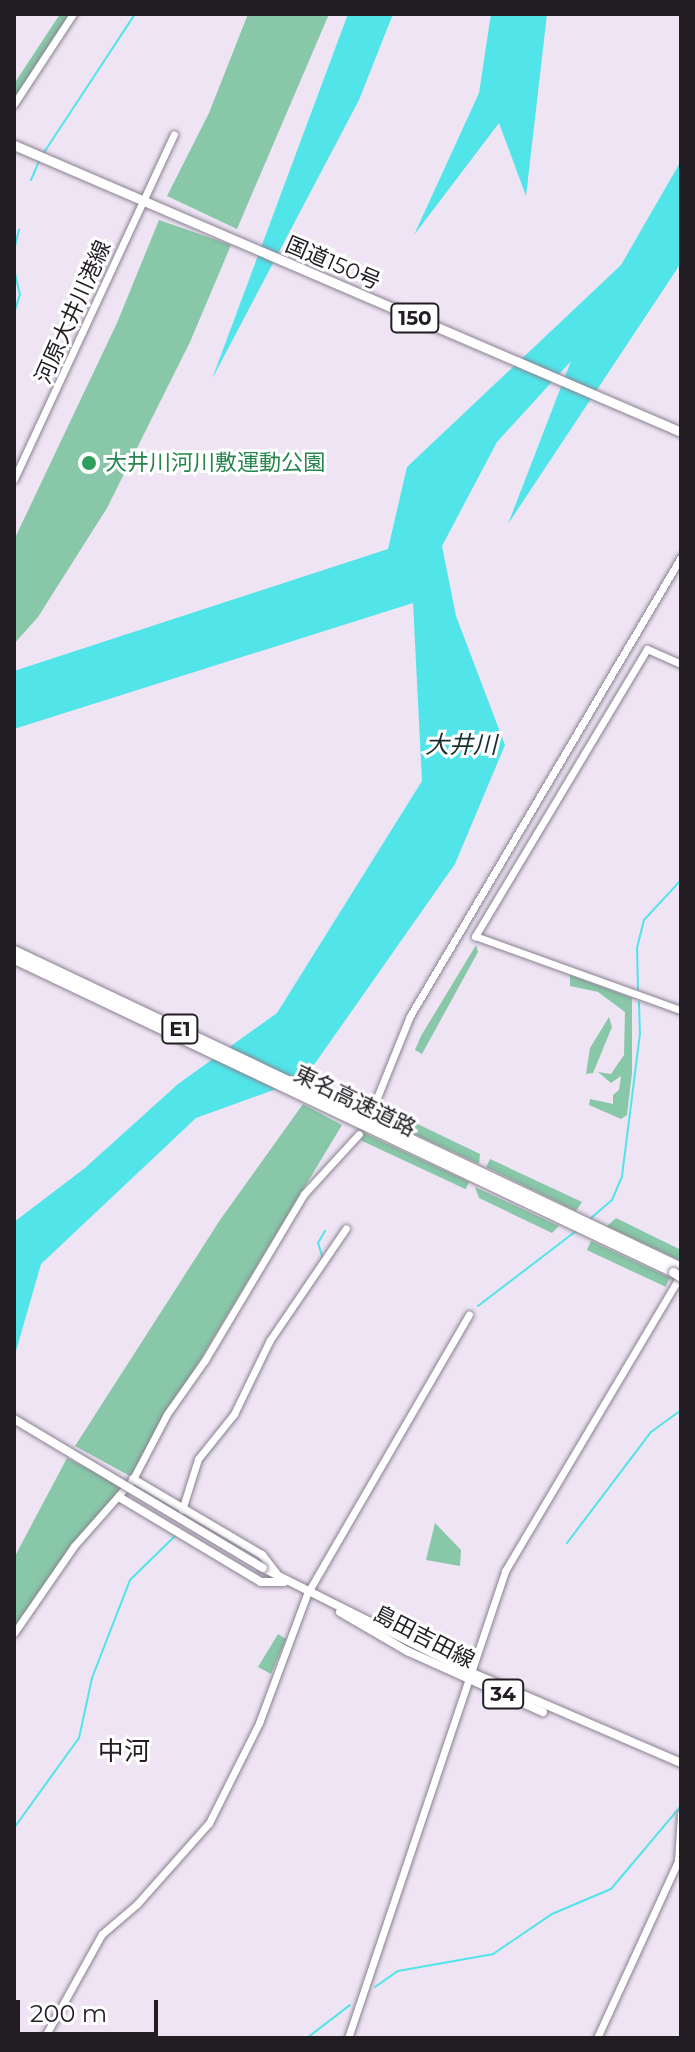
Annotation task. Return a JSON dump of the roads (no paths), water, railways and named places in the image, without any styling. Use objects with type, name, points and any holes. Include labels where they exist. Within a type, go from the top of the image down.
[{"type":"highway","name":"国道150号","points":[[14,145],[681,432]]},
{"type":"highway","name":"東名高速道路","points":[[14,950],[344,1112]]},
{"type":"highway","name":"東名高速道路","points":[[14,959],[679,1271]]},
{"type":"main road","name":"島田吉田線","points":[[14,1419],[307,1594],[469,1676],[681,1766]]},
{"type":"main road","points":[[133,1479],[262,1555],[285,1582]]},
{"type":"main road","points":[[119,1497],[261,1582],[285,1582]]},
{"type":"main road","points":[[176,1531],[186,1512]]},
{"type":"street","points":[[14,104],[73,14]]},
{"type":"street","name":"河原大井川港線","points":[[14,479],[83,339],[156,181],[174,134]]},
{"type":"street","points":[[372,1110],[410,1016],[681,557]]},
{"type":"street","points":[[681,664],[647,649],[475,936],[681,1010]]},
{"type":"street","points":[[14,1633],[74,1546],[133,1479],[167,1414],[205,1360],[304,1194],[359,1134]]},
{"type":"street","points":[[186,1512],[198,1459],[234,1414],[270,1340],[346,1228]]},
{"type":"street","points":[[348,2038],[513,1554],[679,1271]]},
{"type":"street","points":[[44,2038],[102,1934],[137,1904],[209,1823],[259,1723],[307,1594],[469,1315]]},
{"type":"street","points":[[597,2038],[678,1861],[681,1814]]},
{"type":"water","points":[[348,14],[393,14],[359,100],[212,379]]},
{"type":"water","points":[[491,14],[547,14],[526,196],[499,123],[414,235],[479,93]]},
{"type":"water","name":"大井川","points":[[681,161],[681,263],[508,524],[571,361],[497,442],[442,546],[456,616],[505,745],[455,864],[304,1079],[196,1118],[41,1264],[14,1358],[14,1222],[85,1168],[178,1084],[277,1013],[422,781],[413,603],[14,729],[14,671],[388,549],[407,467],[621,265]]},
{"type":"waterway","points":[[43,154],[135,14]]},
{"type":"waterway","points":[[31,180],[40,159]]},
{"type":"waterway","points":[[14,250],[19,230]]},
{"type":"waterway","points":[[14,269],[20,294],[15,310]]},
{"type":"waterway","points":[[638,989],[637,948],[644,920],[681,880]]},
{"type":"waterway","points":[[590,1219],[612,1200],[622,1176],[640,1034],[639,1002]]},
{"type":"waterway","points":[[323,1259],[318,1243],[325,1231]]},
{"type":"waterway","points":[[478,1306],[576,1231]]},
{"type":"waterway","points":[[249,1390],[262,1364]]},
{"type":"waterway","points":[[567,1543],[651,1432],[681,1410]]},
{"type":"waterway","points":[[200,1463],[233,1421]]},
{"type":"waterway","points":[[14,1828],[79,1738],[92,1678],[130,1580],[176,1535]]},
{"type":"waterway","points":[[375,1987],[398,1971],[493,1954],[552,1914],[611,1889],[681,1806]]},
{"type":"waterway","points":[[307,2038],[350,2005]]},
{"type":"place","name":"大井川河川敷運動公園","points":[[89,463]]},
{"type":"district","name":"中河","points":[[124,1752]]}]
